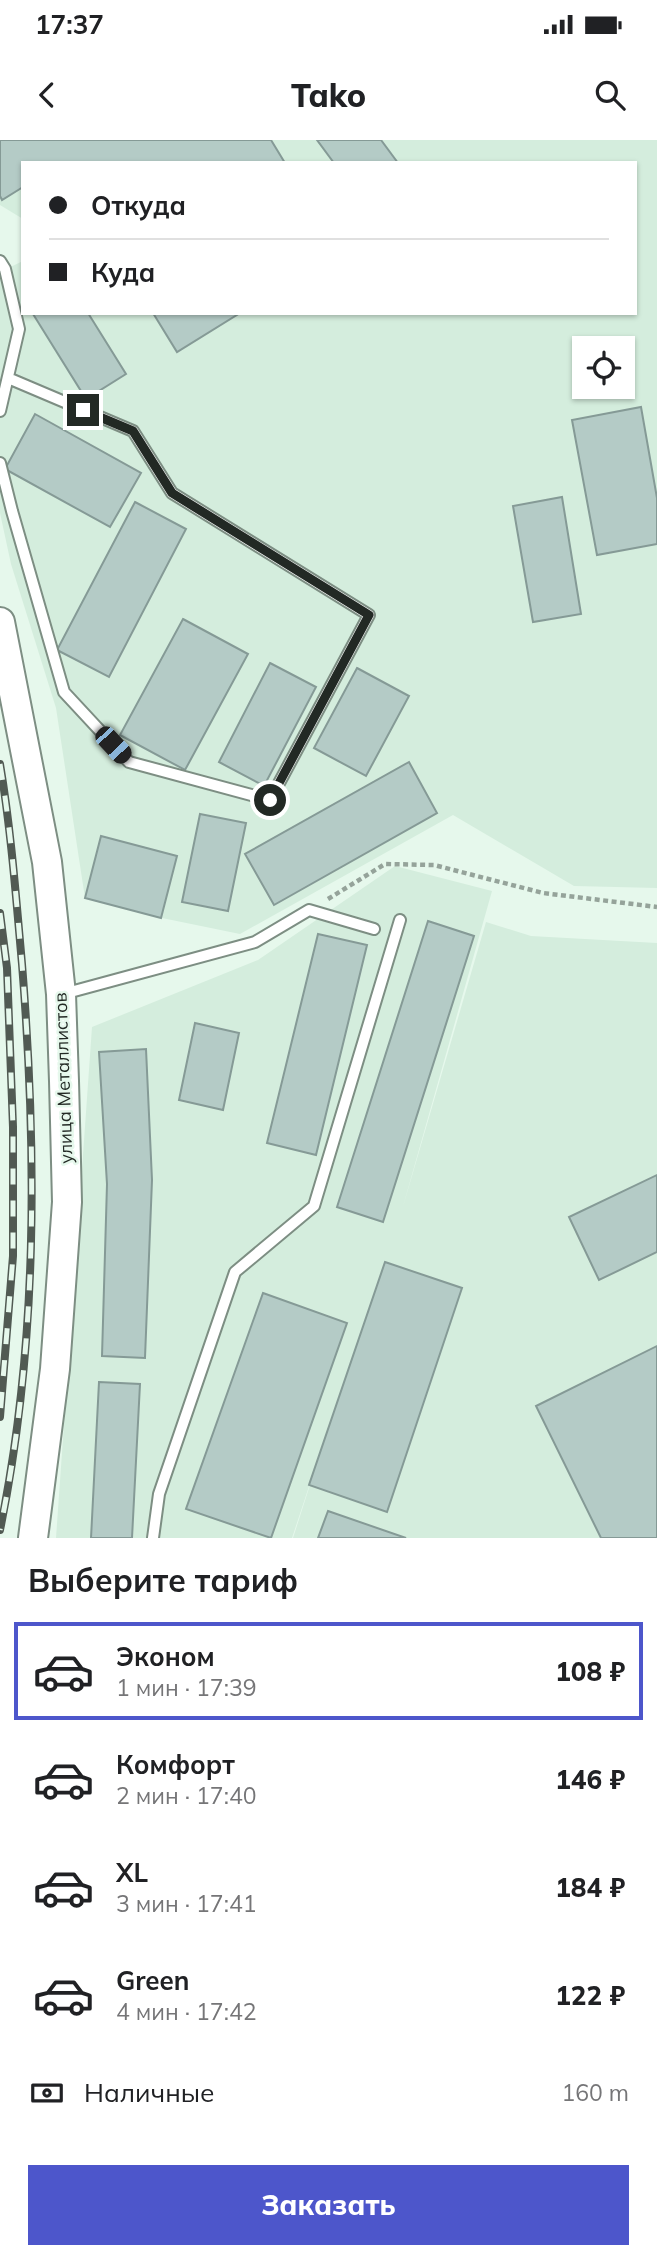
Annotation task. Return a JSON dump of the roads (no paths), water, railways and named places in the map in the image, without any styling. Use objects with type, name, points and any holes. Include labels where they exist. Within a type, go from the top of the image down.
[{"type":"main road","name":"улица Металлистов","points":[[0,622],[47,862],[61,994],[66,1202],[55,1369],[33,1538]]},
{"type":"lane","points":[[0,261],[5,269],[19,329],[0,411]]},
{"type":"lane","points":[[0,463],[64,692],[129,762],[270,800],[369,615],[172,493],[133,431],[8,378]]},
{"type":"lane","points":[[61,994],[255,942],[309,910],[374,929]]},
{"type":"lane","points":[[153,1538],[159,1494],[234,1272],[314,1206],[400,920]]},
{"type":"railway","points":[[0,764],[22,964],[32,1177],[28,1319],[22,1390],[0,1530]]},
{"type":"railway","points":[[0,913],[7,968],[13,1127],[13,1256],[0,1417]]}]
